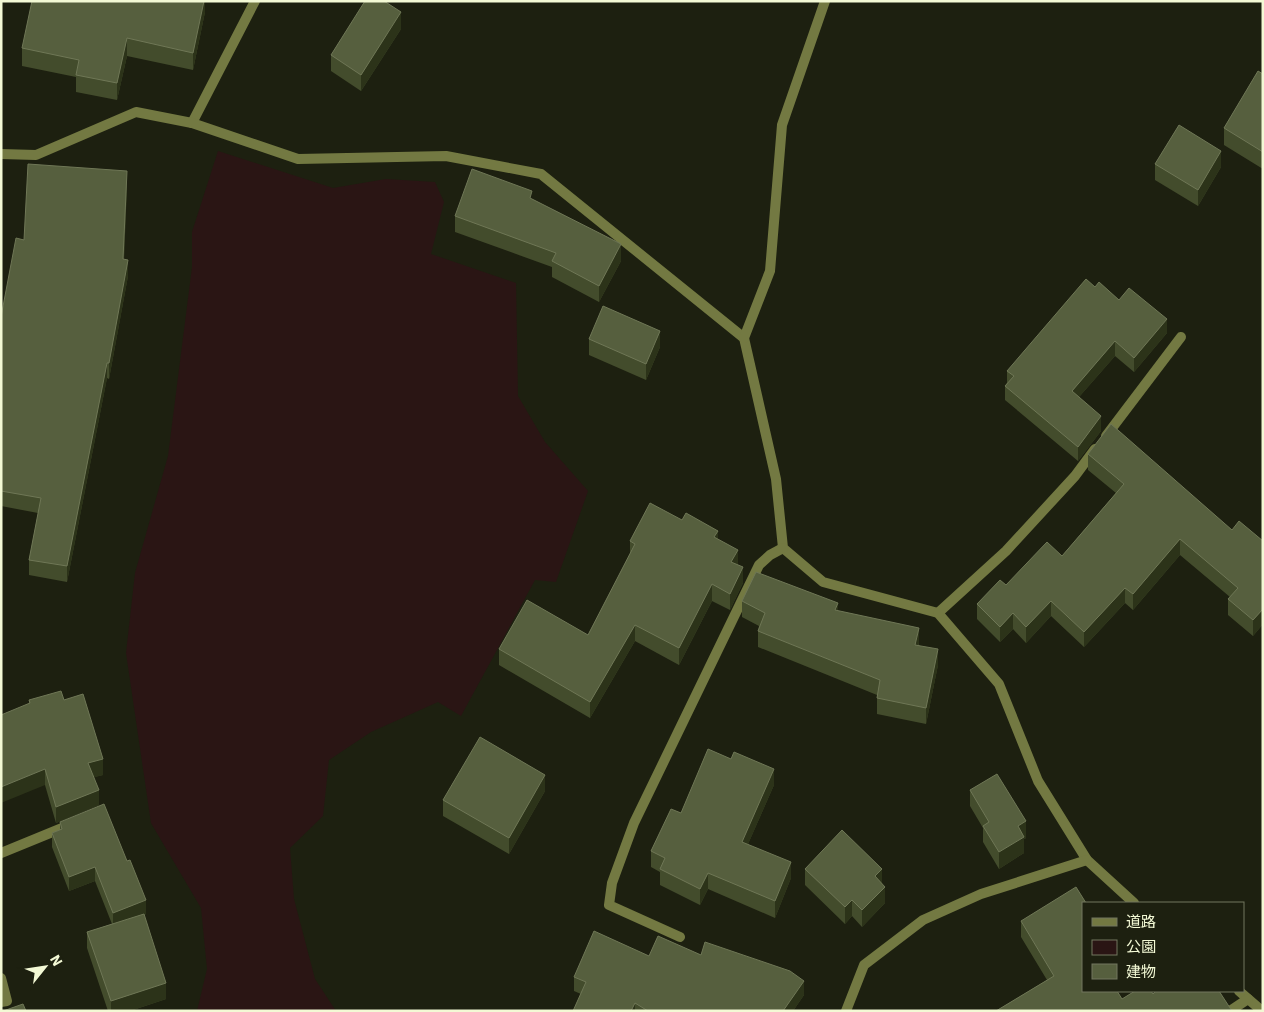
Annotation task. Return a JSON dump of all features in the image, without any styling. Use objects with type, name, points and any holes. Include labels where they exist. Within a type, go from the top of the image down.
[{"type":"street","points":[[192,123],[256,1]]},
{"type":"street","points":[[824,1],[782,125],[770,271],[744,338],[776,479],[783,548],[823,582],[938,613],[999,684],[1038,781],[1087,860],[1133,902]]},
{"type":"street","points":[[1,154],[36,155],[136,112],[192,123],[298,159],[446,156],[541,174],[744,338]]},
{"type":"street","points":[[938,613],[1006,551],[1075,476],[1182,338]]},
{"type":"street","points":[[680,937],[608,905],[612,884],[634,823],[759,565],[770,555],[783,548]]},
{"type":"street","points":[[1,853],[78,821]]},
{"type":"street","points":[[846,1011],[864,966],[923,920],[981,894],[1087,860]]},
{"type":"street","points":[[1,978],[7,1001],[1,1002]]},
{"type":"street","points":[[1240,992],[1262,1011]]},
{"type":"street","points":[[1230,1011],[1248,999]]},
{"type":"green space","points":[[218,151],[333,188],[386,179],[435,182],[444,202],[431,254],[516,283],[518,396],[545,442],[588,491],[556,582],[535,580],[461,716],[438,702],[371,732],[329,760],[323,816],[290,848],[294,899],[315,979],[336,1011],[197,1011],[207,969],[201,908],[151,823],[126,653],[135,573],[168,456],[192,267],[192,232]]},
{"type":"building","points":[[32,1],[204,1],[193,53],[127,38],[117,83],[76,75],[79,60],[22,48]]},
{"type":"building","points":[[365,1],[384,1],[401,12],[361,75],[331,55]]},
{"type":"building","points":[[1258,71],[1263,74],[1263,152],[1224,128]]},
{"type":"building","points":[[1179,125],[1221,151],[1198,190],[1155,164]]},
{"type":"building","points":[[28,164],[127,171],[123,259],[128,260],[109,363],[107,363],[67,566],[29,560],[41,498],[1,491],[1,317],[16,238],[24,240]]},
{"type":"building","points":[[472,169],[532,191],[530,198],[621,244],[599,286],[552,261],[556,253],[455,216]]},
{"type":"building","points":[[1086,279],[1095,287],[1099,282],[1119,300],[1129,288],[1167,319],[1134,358],[1115,341],[1072,391],[1101,416],[1078,447],[1005,386],[1014,376],[1007,371]]},
{"type":"building","points":[[603,306],[660,331],[646,364],[589,339]]},
{"type":"building","points":[[1111,424],[1232,530],[1239,521],[1263,541],[1263,609],[1253,620],[1228,599],[1238,588],[1180,539],[1133,594],[1125,588],[1084,632],[1051,601],[1026,627],[1013,613],[1000,627],[977,604],[1000,580],[1006,585],[1047,542],[1062,556],[1124,484],[1088,454]]},
{"type":"building","points":[[650,503],[682,520],[686,513],[718,531],[714,537],[738,550],[731,562],[743,567],[730,594],[712,584],[679,648],[635,625],[590,702],[499,649],[527,600],[588,635],[635,544],[630,541]]},
{"type":"building","points":[[756,572],[838,603],[835,610],[919,628],[915,645],[938,649],[926,708],[877,698],[880,680],[758,631],[765,613],[742,601]]},
{"type":"building","points":[[61,691],[64,700],[83,694],[103,759],[88,763],[99,790],[56,807],[45,769],[1,787],[1,715],[30,703],[29,700]]},
{"type":"building","points":[[480,737],[545,775],[509,838],[443,800]]},
{"type":"building","points":[[708,749],[731,759],[734,752],[774,769],[742,842],[791,862],[775,901],[708,873],[700,889],[660,869],[665,858],[651,851],[671,809],[681,813]]},
{"type":"building","points":[[997,774],[1026,821],[1018,826],[1024,837],[999,852],[983,826],[989,822],[970,790]]},
{"type":"building","points":[[104,804],[127,861],[130,860],[146,900],[113,913],[95,867],[69,877],[52,833],[62,829],[60,822]]},
{"type":"building","points":[[842,830],[882,869],[875,876],[885,887],[862,910],[852,900],[845,907],[805,869]]},
{"type":"building","points":[[1076,887],[1085,902],[1082,902],[1082,992],[1118,992],[1122,999],[1133,992],[1152,992],[1153,994],[1155,992],[1220,992],[1232,1011],[996,1011],[1054,976],[1021,921]]},
{"type":"building","points":[[144,914],[166,983],[111,1001],[87,932]]},
{"type":"building","points":[[594,931],[649,956],[658,936],[701,955],[705,942],[790,971],[804,981],[783,1011],[648,1011],[635,1003],[631,1011],[573,1011],[586,982],[574,977]]},
{"type":"building","points":[[23,1004],[26,1011],[3,1011]]}]
